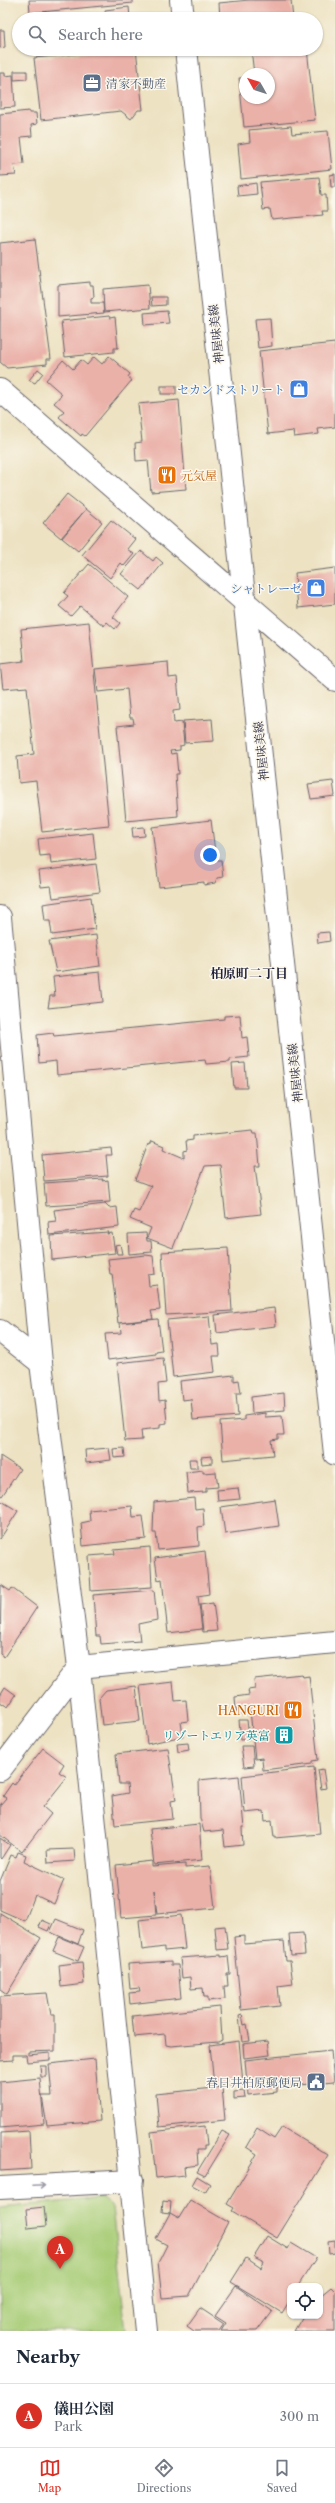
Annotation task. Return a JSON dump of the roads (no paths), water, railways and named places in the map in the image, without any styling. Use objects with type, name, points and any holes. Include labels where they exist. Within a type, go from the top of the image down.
[{"type":"street","points":[[181,0],[182,12]]},
{"type":"street","name":"神屋味美線","points":[[187,56],[335,1454]]},
{"type":"street","points":[[0,390],[335,680]]},
{"type":"street","points":[[0,917],[42,1363],[79,1667],[146,2331]]},
{"type":"street","points":[[0,1331],[42,1363]]},
{"type":"street","points":[[0,1770],[79,1667],[335,1642]]},
{"type":"street","points":[[0,2188],[132,2181]]},
{"type":"place","name":"清家不動産","points":[[92,83]]},
{"type":"place","name":"セカンドストリート","points":[[299,389]]},
{"type":"place","name":"元気屋","points":[[167,475]]},
{"type":"place","name":"シャトレーゼ","points":[[316,588]]},
{"type":"place","name":"HANGURI","points":[[293,1710]]},
{"type":"place","name":"リゾートエリア英富","points":[[284,1735]]},
{"type":"place","name":"春日井柏原郵便局","points":[[316,2082]]},
{"type":"place","name":"儀田公園","points":[[60,2269]]},
{"type":"district","name":"柏原町二丁目","points":[[249,973]]}]
